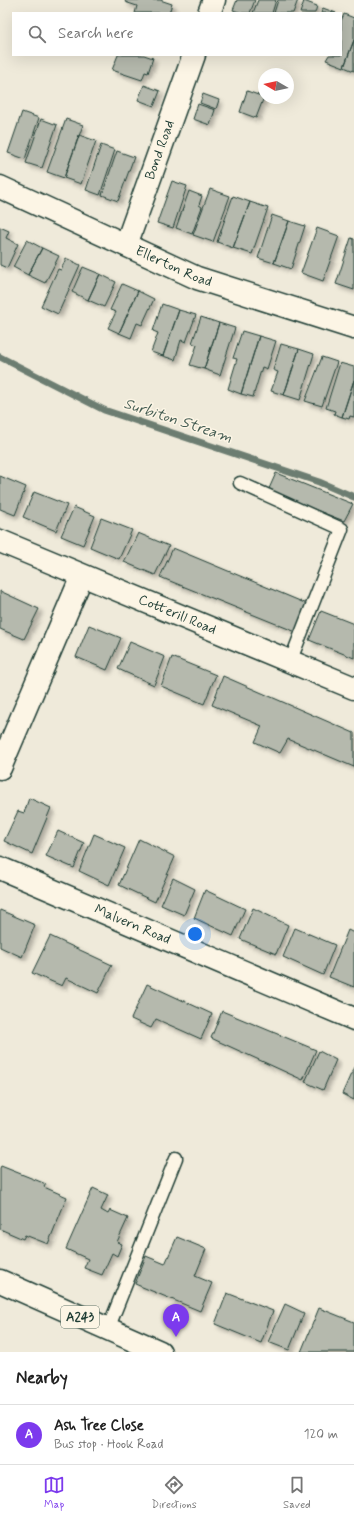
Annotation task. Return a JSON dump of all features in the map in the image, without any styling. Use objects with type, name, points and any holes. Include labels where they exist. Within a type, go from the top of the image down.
[{"type":"street","points":[[209,12],[214,0]]},
{"type":"street","name":"Bond Road","points":[[126,245],[194,56]]},
{"type":"street","name":"Ellerton Road","points":[[0,187],[198,278],[354,328]]},
{"type":"street","name":"Cotterill Road","points":[[0,541],[354,688]]},
{"type":"street","points":[[0,768],[82,576]]},
{"type":"street","name":"Malvern Road","points":[[0,868],[354,1019]]},
{"type":"street","name":"A243","points":[[0,1281],[160,1352]]},
{"type":"lane","points":[[240,483],[342,529],[290,662]]},
{"type":"lane","points":[[108,1329],[176,1158]]},
{"type":"building","points":[[126,0],[160,0],[172,4],[169,12],[135,12],[137,6],[125,2]]},
{"type":"building","points":[[237,0],[255,0],[250,12],[239,12],[233,10]]},
{"type":"building","points":[[258,0],[276,0],[272,12],[253,12]]},
{"type":"building","points":[[278,0],[298,0],[293,12],[274,12]]},
{"type":"building","points":[[304,1],[317,6],[315,12],[300,12]]},
{"type":"building","points":[[323,8],[333,12],[321,12]]},
{"type":"building","points":[[344,14],[354,18],[354,40],[344,67],[326,60],[328,56],[342,56],[342,19]]},
{"type":"building","points":[[354,40],[354,71],[344,67]]},
{"type":"building","points":[[118,56],[147,56],[153,58],[148,73],[145,72],[142,80],[112,70]]},
{"type":"building","points":[[144,85],[160,91],[154,106],[138,100]]},
{"type":"building","points":[[247,91],[258,95],[258,104],[261,104],[256,118],[240,112]]},
{"type":"building","points":[[203,94],[219,100],[216,109],[200,103]]},
{"type":"building","points":[[198,104],[215,110],[210,125],[193,119]]},
{"type":"building","points":[[22,112],[39,118],[25,159],[8,153]]},
{"type":"building","points":[[41,119],[57,125],[42,168],[26,163]]},
{"type":"building","points":[[66,119],[83,125],[64,178],[47,172]]},
{"type":"building","points":[[79,135],[96,141],[81,184],[64,178]]},
{"type":"building","points":[[101,145],[115,150],[100,195],[86,190]]},
{"type":"building","points":[[117,151],[134,157],[118,201],[102,195]]},
{"type":"building","points":[[172,181],[187,186],[173,228],[157,223]]},
{"type":"building","points":[[210,189],[230,196],[213,242],[193,235]]},
{"type":"building","points":[[189,191],[202,196],[199,205],[202,207],[192,234],[176,228]]},
{"type":"building","points":[[233,196],[250,202],[233,248],[217,242]]},
{"type":"building","points":[[250,202],[268,208],[252,254],[233,248]]},
{"type":"building","points":[[272,215],[289,221],[274,263],[258,258]]},
{"type":"building","points":[[289,221],[305,226],[291,269],[274,263]]},
{"type":"building","points":[[0,227],[9,231],[6,238],[18,244],[7,268],[0,265]]},
{"type":"building","points":[[317,228],[339,236],[323,281],[301,273]]},
{"type":"building","points":[[351,238],[354,239],[354,290],[336,284]]},
{"type":"building","points":[[27,240],[42,248],[28,275],[13,267]]},
{"type":"building","points":[[42,248],[59,256],[45,283],[28,275]]},
{"type":"building","points":[[66,258],[80,265],[58,314],[41,306],[58,269],[61,270]]},
{"type":"building","points":[[83,267],[100,274],[88,300],[72,292]]},
{"type":"building","points":[[100,274],[116,282],[104,307],[88,300]]},
{"type":"building","points":[[122,284],[138,291],[119,333],[108,328],[116,312],[110,310]]},
{"type":"building","points":[[138,291],[154,299],[142,325],[137,323],[131,338],[119,333]]},
{"type":"building","points":[[162,304],[179,310],[163,356],[151,352],[158,333],[153,331]]},
{"type":"building","points":[[179,310],[196,315],[186,342],[181,340],[175,360],[163,356]]},
{"type":"building","points":[[201,317],[219,323],[204,369],[190,365],[197,345],[192,343]]},
{"type":"building","points":[[219,323],[235,328],[220,375],[204,369]]},
{"type":"building","points":[[242,331],[259,336],[241,394],[228,389],[237,359],[233,358]]},
{"type":"building","points":[[259,336],[276,341],[267,369],[262,367],[253,397],[241,394]]},
{"type":"building","points":[[281,344],[299,349],[284,395],[271,391],[278,372],[273,370]]},
{"type":"building","points":[[299,349],[314,354],[300,400],[284,395]]},
{"type":"building","points":[[322,357],[337,362],[322,406],[305,401]]},
{"type":"building","points":[[340,363],[354,367],[354,380],[342,417],[334,414],[335,411],[326,408]]},
{"type":"building","points":[[354,380],[354,417],[350,416],[349,419],[342,417]]},
{"type":"building","points":[[276,473],[353,504],[344,521],[268,491]]},
{"type":"building","points":[[0,476],[26,487],[15,515],[0,509]]},
{"type":"building","points":[[34,492],[67,505],[56,531],[23,517]]},
{"type":"building","points":[[74,507],[95,516],[83,545],[61,536]]},
{"type":"building","points":[[101,518],[132,530],[119,559],[90,547]]},
{"type":"building","points":[[138,533],[169,546],[155,575],[124,562]]},
{"type":"building","points":[[173,548],[312,606],[301,634],[160,577]]},
{"type":"building","points":[[0,591],[39,609],[24,639],[0,629]]},
{"type":"building","points":[[321,611],[354,624],[354,658],[309,640]]},
{"type":"building","points":[[89,625],[121,638],[107,670],[76,657]]},
{"type":"building","points":[[130,642],[165,657],[154,685],[118,669]]},
{"type":"building","points":[[172,657],[216,675],[204,704],[161,686]]},
{"type":"building","points":[[223,676],[354,733],[354,767],[288,739],[280,753],[255,742],[262,726],[212,705]]},
{"type":"building","points":[[29,798],[51,808],[32,854],[4,841],[18,811],[24,813]]},
{"type":"building","points":[[58,831],[84,843],[74,868],[46,856]]},
{"type":"building","points":[[94,834],[125,848],[109,885],[79,871]]},
{"type":"building","points":[[139,839],[175,857],[155,902],[119,885]]},
{"type":"building","points":[[173,878],[195,889],[184,915],[161,905]]},
{"type":"building","points":[[205,890],[245,909],[233,936],[194,918]]},
{"type":"building","points":[[253,908],[288,925],[276,954],[240,939]]},
{"type":"building","points":[[0,910],[35,925],[22,957],[0,947]]},
{"type":"building","points":[[295,928],[335,945],[323,975],[283,957]]},
{"type":"building","points":[[348,930],[354,933],[354,987],[329,977]]},
{"type":"building","points":[[50,936],[112,965],[98,993],[66,978],[62,986],[32,973]]},
{"type":"building","points":[[147,984],[212,1014],[201,1039],[156,1019],[151,1028],[131,1019]]},
{"type":"building","points":[[222,1011],[316,1050],[303,1080],[211,1038]]},
{"type":"building","points":[[319,1051],[336,1060],[323,1090],[305,1082]]},
{"type":"building","points":[[354,1067],[354,1100],[342,1094]]},
{"type":"building","points":[[1,1166],[46,1184],[44,1187],[67,1197],[48,1244],[25,1235],[23,1239],[0,1229]]},
{"type":"building","points":[[93,1188],[108,1195],[101,1210],[108,1214],[110,1210],[128,1218],[117,1242],[122,1244],[117,1256],[112,1253],[102,1275],[84,1268],[88,1259],[66,1249]]},
{"type":"building","points":[[177,1237],[206,1249],[195,1276],[212,1283],[200,1311],[135,1284],[146,1256],[165,1264]]},
{"type":"building","points":[[227,1293],[273,1311],[261,1343],[215,1324]]},
{"type":"building","points":[[285,1304],[304,1313],[289,1350],[268,1342]]},
{"type":"building","points":[[319,1308],[354,1322],[354,1352],[301,1352]]},
{"type":"waterway","name":"Surbiton Stream","points":[[0,357],[104,410],[319,482],[354,497]]},
{"type":"place","name":"Ash Tree Close","points":[[176,1337]]}]
